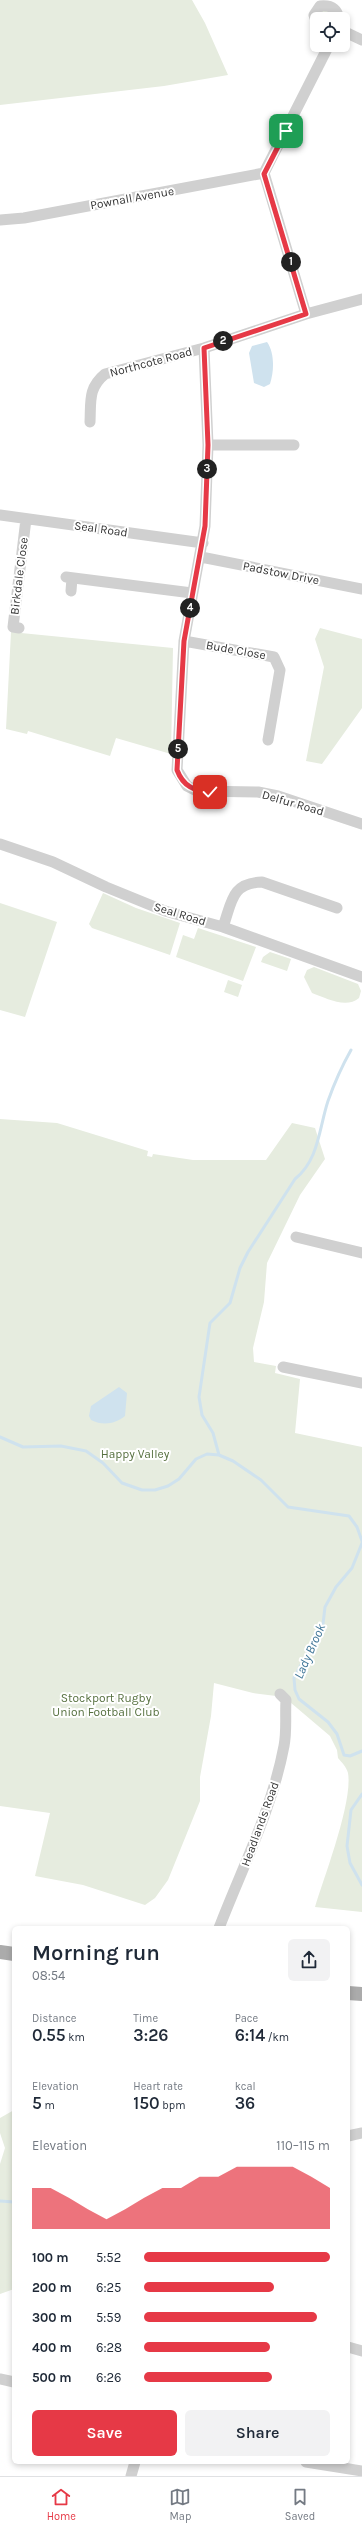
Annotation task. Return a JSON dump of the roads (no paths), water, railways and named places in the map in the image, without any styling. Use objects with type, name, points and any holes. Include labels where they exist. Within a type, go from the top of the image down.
[{"type":"main road","points":[[0,1952],[12,1954]]},
{"type":"main road","points":[[350,1993],[362,1994]]},
{"type":"street","points":[[318,3],[328,5],[336,12]]},
{"type":"street","points":[[350,34],[362,40]]},
{"type":"street","points":[[306,314],[264,174],[325,52]]},
{"type":"street","name":"Pownall Avenue","points":[[0,220],[264,174]]},
{"type":"street","name":"Northcote Road","points":[[90,422],[91,393],[95,382],[105,374],[204,348],[306,314],[362,299]]},
{"type":"street","name":"Delfur Road","points":[[204,348],[208,445],[203,543],[192,593],[184,641],[177,770],[187,786],[197,791],[258,792],[278,796],[362,824]]},
{"type":"street","points":[[208,445],[294,445]]},
{"type":"street","name":"Seal Road","points":[[0,515],[203,543]]},
{"type":"street","name":"Birkdale Close","points":[[19,628],[13,628],[26,519]]},
{"type":"street","name":"Padstow Drive","points":[[200,557],[362,589]]},
{"type":"street","points":[[71,591],[69,577],[192,593]]},
{"type":"street","name":"Bude Close","points":[[184,641],[274,657],[280,670],[268,740]]},
{"type":"street","name":"Seal Road","points":[[0,844],[53,862],[106,887],[165,911],[223,927],[360,972]]},
{"type":"street","points":[[223,927],[236,890],[242,885],[252,882],[262,882],[337,908]]},
{"type":"street","points":[[296,1237],[362,1253]]},
{"type":"street","points":[[283,1367],[362,1383]]},
{"type":"street","name":"Headlands Road","points":[[220,1926],[256,1837],[277,1776],[284,1745],[286,1700],[280,1694]]},
{"type":"street","points":[[350,2136],[362,2133]]},
{"type":"street","points":[[350,2347],[362,2350]]},
{"type":"street","points":[[0,2379],[12,2382]]},
{"type":"street","points":[[131,2476],[134,2464]]},
{"type":"street","points":[[318,2464],[362,2471]]},
{"type":"water","points":[[267,342],[270,346],[273,357],[273,368],[270,384],[264,387],[254,383],[249,353],[252,346]]},
{"type":"water","points":[[119,1387],[127,1393],[125,1416],[117,1421],[109,1423],[100,1423],[91,1420],[89,1416],[91,1406]]},
{"type":"waterway","points":[[219,1455],[213,1433],[202,1415],[199,1397],[210,1323],[230,1303],[240,1268],[248,1252],[295,1179],[309,1163],[314,1153],[330,1095],[351,1050]]},
{"type":"waterway","name":"Lady Brook","points":[[0,1437],[23,1447],[61,1446],[86,1451],[103,1463],[122,1483],[142,1490],[155,1490],[168,1486],[179,1479],[196,1459],[207,1454],[219,1455],[233,1461],[261,1480],[288,1507],[349,1516],[357,1527],[362,1541]]},
{"type":"waterway","name":"Lady Brook","points":[[362,1543],[352,1568],[336,1587],[325,1607],[323,1624],[294,1678],[295,1690],[299,1699],[328,1722],[337,1734],[344,1755],[350,1756],[362,1751]]},
{"type":"waterway","name":"Lady Brook","points":[[362,1794],[351,1810],[347,1846],[350,1863],[362,1885]]},
{"type":"waterway","points":[[0,2201],[12,2202]]},
{"type":"park label","name":"Happy Valley","points":[[135,1454]]},
{"type":"park label","name":"Stockport Rugby Union Football Club","points":[[106,1705]]}]
